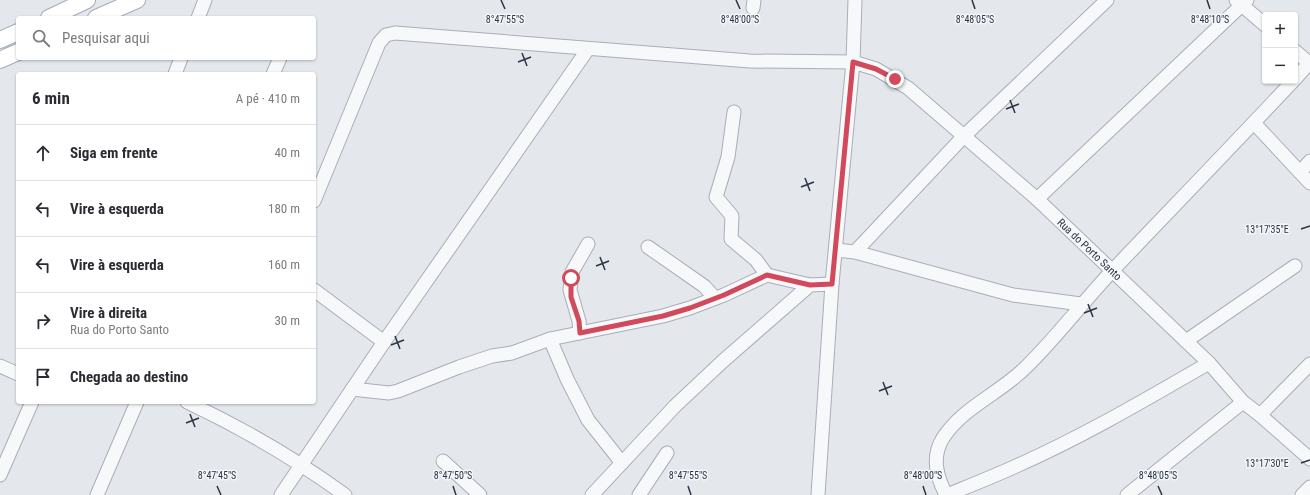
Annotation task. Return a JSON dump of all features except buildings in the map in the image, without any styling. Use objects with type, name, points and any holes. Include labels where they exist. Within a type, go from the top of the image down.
[{"type":"main road","points":[[53,16],[88,0]]},
{"type":"main road","points":[[101,16],[137,0]]},
{"type":"main road","points":[[0,40],[16,33]]},
{"type":"main road","points":[[0,60],[16,53]]},
{"type":"street","points":[[199,16],[205,0]]},
{"type":"street","points":[[818,495],[832,284],[853,62],[855,0]]},
{"type":"street","points":[[855,252],[964,136],[1107,0]]},
{"type":"street","points":[[1037,199],[1242,2],[1262,23]]},
{"type":"street","name":"Rua do Porto Santo","points":[[316,196],[379,43],[386,36],[395,33],[750,61],[853,62],[876,69],[908,88],[1037,199],[1209,363],[1243,402],[1260,414],[1310,459]]},
{"type":"street","points":[[281,495],[384,342],[588,49]]},
{"type":"street","points":[[1298,53],[1310,63],[1298,75]]},
{"type":"street","points":[[176,72],[180,60]]},
{"type":"street","points":[[274,72],[279,60]]},
{"type":"street","points":[[1209,363],[1130,409],[1015,467],[946,495],[938,479],[936,468],[938,450],[942,440],[949,430],[965,413],[1008,383],[1025,369],[1081,304],[1290,84]]},
{"type":"street","points":[[734,112],[728,157],[716,197],[732,216],[731,239],[756,260],[767,275]]},
{"type":"street","points":[[1254,123],[1310,183]]},
{"type":"street","points":[[1300,172],[1310,161]]},
{"type":"street","points":[[580,333],[579,321],[570,290],[572,272],[588,244]]},
{"type":"street","points":[[648,247],[704,286],[715,298]]},
{"type":"street","points":[[836,250],[855,252],[1013,295],[1081,304]]},
{"type":"street","points":[[1186,341],[1295,266]]},
{"type":"street","points":[[352,389],[389,393],[398,392],[477,360],[512,353],[550,339],[663,316],[715,298],[767,275],[810,285],[832,284]]},
{"type":"street","points":[[592,495],[685,396],[723,360],[810,285]]},
{"type":"street","points":[[316,291],[384,342]]},
{"type":"street","points":[[550,339],[567,379],[588,420],[622,464]]},
{"type":"street","points":[[1260,414],[1310,364]]},
{"type":"street","points":[[0,366],[16,373]]},
{"type":"street","points":[[1127,495],[1243,402]]},
{"type":"street","points":[[0,475],[31,404]]},
{"type":"street","points":[[97,495],[136,404]]},
{"type":"street","points":[[191,404],[245,431],[302,464],[345,495]]},
{"type":"street","points":[[639,495],[667,453]]},
{"type":"street","points":[[443,461],[480,495]]},
{"type":"street","points":[[1302,495],[1310,487]]},
{"type":"route","points":[[571,278],[571,297],[579,321],[580,333],[663,316],[690,308],[724,295],[767,275],[810,285],[832,284],[853,62],[876,69],[895,79]]}]
